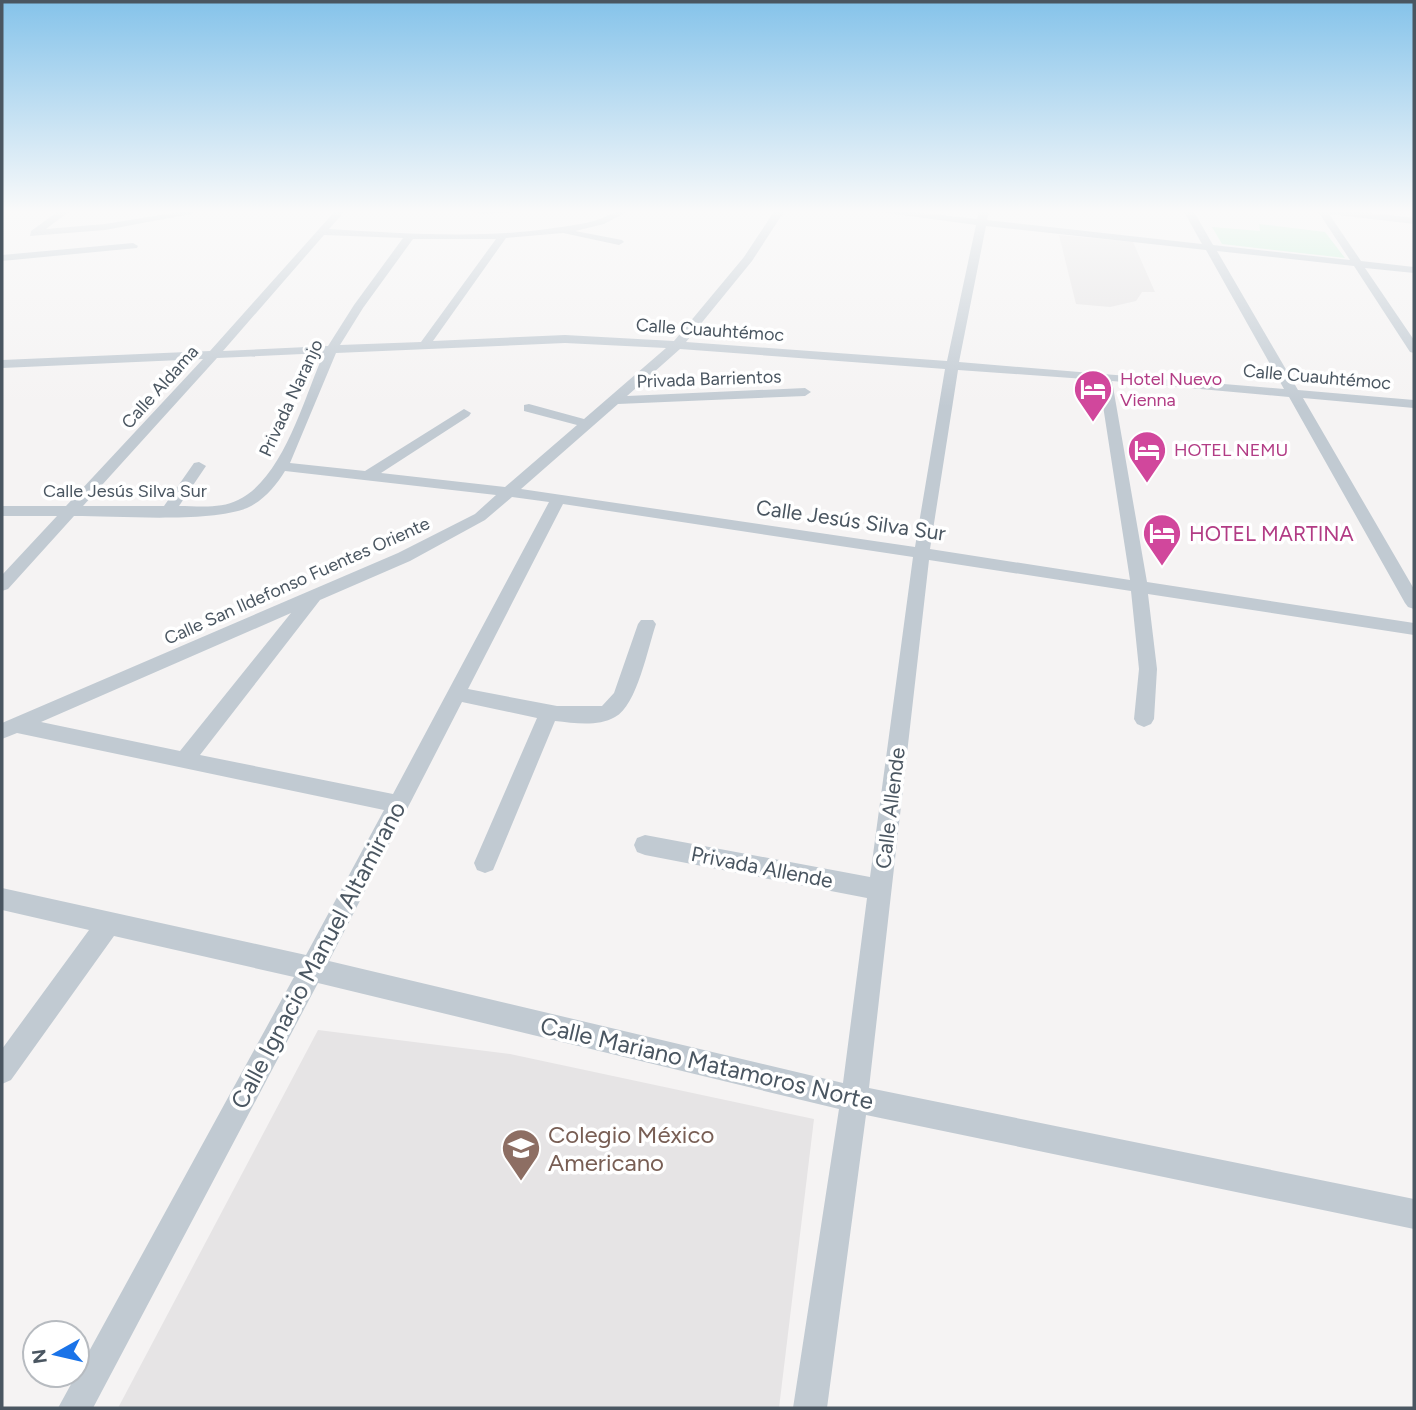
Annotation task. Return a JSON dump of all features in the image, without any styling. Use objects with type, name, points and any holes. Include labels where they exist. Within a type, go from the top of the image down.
[{"type":"street","name":"Calle Aldama","points":[[2,585],[283,276]]},
{"type":"street","name":"Privada Naranjo","points":[[247,502],[261,491],[281,466],[332,349],[383,276]]},
{"type":"street","points":[[447,310],[463,276]]},
{"type":"street","points":[[425,344],[474,276]]},
{"type":"street","name":"Calle San Ildefonso Fuentes Oriente","points":[[8,728],[404,557],[480,517],[677,345],[735,276]]},
{"type":"street","name":"Calle Allende","points":[[810,1408],[854,1098],[922,551],[952,366],[970,276]]},
{"type":"street","points":[[1225,276],[1414,603]]},
{"type":"street","points":[[1367,276],[1414,349]]},
{"type":"street","name":"Calle Cuauhtémoc","points":[[2,364],[565,339],[1290,391],[1414,404]]},
{"type":"street","points":[[1105,377],[1139,586],[1148,669],[1144,719]]},
{"type":"street","name":"Privada Barrientos","points":[[614,400],[805,392]]},
{"type":"street","points":[[529,408],[587,424]]},
{"type":"street","points":[[368,476],[464,413]]},
{"type":"street","points":[[168,511],[199,466]]},
{"type":"street","name":"Calle Jesús Silva Sur","points":[[281,466],[508,492],[922,551],[1414,629]]},
{"type":"street","name":"Calle Ignacio Manuel Altamirano","points":[[75,1408],[312,969],[558,499]]},
{"type":"street","name":"Calle Jesús Silva Sur","points":[[2,512],[227,509],[247,502]]},
{"type":"street","points":[[184,760],[314,595]]},
{"type":"street","points":[[458,694],[550,711],[597,715],[608,712],[619,703],[647,624]]},
{"type":"street","points":[[485,863],[550,711]]},
{"type":"street","points":[[8,728],[184,760],[399,804]]},
{"type":"street","name":"Privada Allende","points":[[645,845],[880,890]]},
{"type":"street","name":"Calle Mariano Matamoros Norte","points":[[2,899],[312,969],[854,1098],[1414,1214]]},
{"type":"street","points":[[2,1071],[108,924]]},
{"type":"shaded area","points":[[1069,276],[1148,276],[1155,292],[1142,292],[1136,301],[1110,307],[1076,304]]},
{"type":"shaded area","name":"Colegio México Americano","points":[[318,1030],[510,1054],[814,1119],[779,1408],[118,1408]]},
{"type":"place","name":"Hotel Nuevo Vienna","points":[[1093,423]]},
{"type":"place","name":"HOTEL NEMU","points":[[1147,484]]},
{"type":"place","name":"HOTEL MARTINA","points":[[1162,567]]},
{"type":"place","name":"Colegio México Americano","points":[[521,1182]]}]
